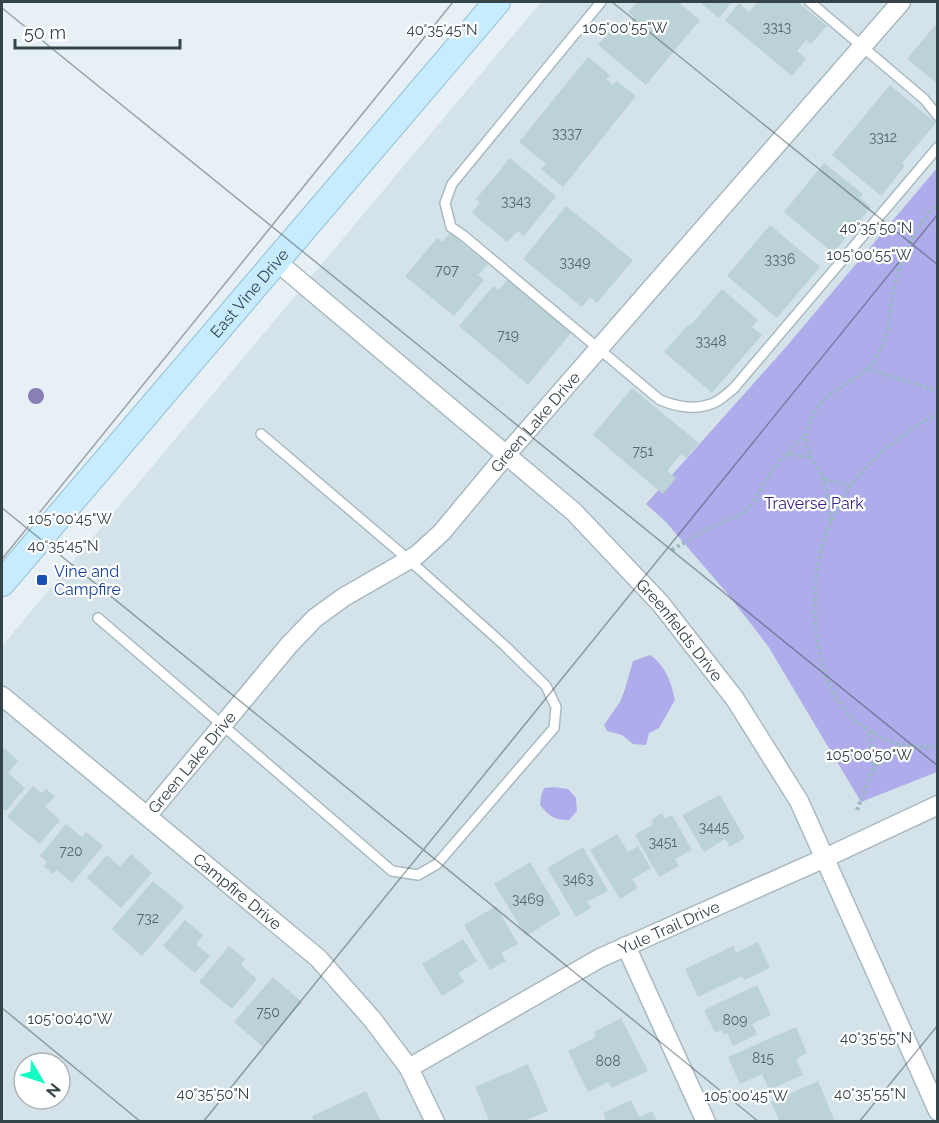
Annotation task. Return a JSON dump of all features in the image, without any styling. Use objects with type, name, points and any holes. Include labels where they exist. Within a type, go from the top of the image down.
[{"type":"street","name":"East Vine Drive","points":[[2,583],[497,2]]},
{"type":"street","name":"Green Lake Drive","points":[[147,816],[315,618],[344,597],[409,560],[442,532],[506,455],[901,2]]},
{"type":"street","name":"Greenfields Drive","points":[[276,261],[574,512],[668,612],[735,699],[799,801],[938,1111]]},
{"type":"street","name":"Campfire Drive","points":[[2,696],[318,958],[372,1019],[409,1068],[435,1122]]},
{"type":"street","name":"Yule Trail Drive","points":[[409,1068],[600,958],[938,805]]},
{"type":"street","points":[[626,946],[706,1122]]},
{"type":"lane","points":[[601,2],[452,184],[445,203],[451,226],[660,400],[672,405],[695,407],[713,404],[734,388],[938,147]]},
{"type":"lane","points":[[810,2],[924,99],[938,116]]},
{"type":"lane","points":[[98,618],[392,871],[418,875],[437,864],[554,728],[556,707],[546,686],[504,644],[261,434]]},
{"type":"path","points":[[830,522],[824,480],[809,456],[806,434],[811,416],[820,402],[831,393],[861,376],[882,348],[900,263],[923,220],[938,203]]},
{"type":"path","points":[[868,369],[938,391]]},
{"type":"path","points":[[938,413],[898,437],[873,458],[851,485],[830,522],[818,566],[814,617],[818,645],[837,698],[852,718],[869,732],[905,745],[938,746]]},
{"type":"path","points":[[672,550],[705,530],[743,513],[753,502],[774,467],[806,434]]},
{"type":"path","points":[[788,454],[809,456]]},
{"type":"path","points":[[824,480],[851,485]]},
{"type":"path","points":[[857,810],[874,766],[869,732]]},
{"type":"path","points":[[874,766],[905,745]]},
{"type":"shaded area","points":[[541,2],[937,2],[937,1121],[2,1122],[2,646]]},
{"type":"green space","name":"Traverse Park","points":[[937,168],[937,772],[861,802],[768,646],[726,592],[665,521],[646,504],[786,347]]},
{"type":"green space","points":[[650,655],[656,659],[667,675],[675,700],[659,728],[649,733],[646,745],[633,744],[622,735],[607,731],[604,725],[620,702],[633,661]]},
{"type":"green space","points":[[544,788],[568,789],[576,798],[577,811],[569,820],[552,817],[540,805]]},
{"type":"building","points":[[637,2],[678,2],[700,20],[646,85],[598,45],[617,22],[624,29],[634,17],[628,12]]},
{"type":"building","points":[[699,2],[732,2],[719,18]]},
{"type":"building","points":[[758,2],[798,2],[827,26],[811,44],[806,40],[797,51],[806,59],[792,76],[725,20],[739,3],[749,12]]},
{"type":"building","points":[[938,22],[938,84],[907,59]]},
{"type":"building","points":[[588,57],[610,75],[606,79],[613,85],[617,81],[636,96],[563,187],[541,169],[546,164],[519,142]]},
{"type":"building","points":[[890,85],[936,123],[902,163],[905,166],[881,196],[832,155]]},
{"type":"building","points":[[510,158],[556,196],[524,236],[518,231],[507,242],[472,213],[480,202],[476,199]]},
{"type":"building","points":[[824,163],[863,194],[860,198],[871,207],[833,253],[784,212]]},
{"type":"building","points":[[566,206],[633,260],[597,303],[590,297],[582,307],[523,259]]},
{"type":"building","points":[[770,225],[820,267],[777,318],[727,276]]},
{"type":"building","points":[[450,233],[488,264],[478,275],[484,280],[454,316],[405,276],[437,238],[442,242]]},
{"type":"building","points":[[508,279],[571,333],[528,385],[459,326],[493,286],[499,290]]},
{"type":"building","points":[[722,289],[758,320],[752,327],[762,335],[712,393],[664,352]]},
{"type":"building","points":[[632,388],[699,443],[686,458],[681,454],[667,471],[676,478],[663,494],[593,435]]},
{"type":"building","points":[[2,746],[18,761],[8,773],[25,788],[6,811],[2,808]]},
{"type":"building","points":[[33,786],[42,793],[46,789],[55,796],[45,807],[60,820],[40,844],[7,817]]},
{"type":"building","points":[[720,795],[745,838],[730,847],[725,839],[704,852],[682,815]]},
{"type":"building","points":[[662,813],[665,819],[672,815],[692,850],[675,859],[679,866],[659,877],[635,835],[653,824],[651,820]]},
{"type":"building","points":[[66,824],[82,837],[86,832],[103,846],[72,883],[57,870],[53,874],[43,866],[47,862],[40,856]]},
{"type":"building","points":[[617,834],[628,852],[638,846],[651,868],[632,879],[638,888],[620,899],[590,850]]},
{"type":"building","points":[[583,847],[608,891],[587,902],[591,908],[576,917],[547,868]]},
{"type":"building","points":[[131,854],[152,873],[121,908],[87,878],[107,855],[120,867]]},
{"type":"building","points":[[530,862],[561,914],[526,936],[494,884]]},
{"type":"building","points":[[153,881],[184,907],[142,956],[112,929]]},
{"type":"building","points":[[496,906],[518,944],[501,953],[506,961],[490,970],[464,925]]},
{"type":"building","points":[[185,920],[203,935],[196,944],[210,956],[195,973],[163,946]]},
{"type":"building","points":[[463,939],[477,961],[458,973],[464,982],[442,996],[422,964]]},
{"type":"building","points":[[758,942],[770,968],[744,980],[742,976],[698,997],[685,969],[733,946],[736,953]]},
{"type":"building","points":[[229,946],[245,959],[241,965],[257,979],[232,1009],[199,982]]},
{"type":"building","points":[[273,977],[302,1002],[263,1047],[234,1022]]},
{"type":"building","points":[[757,985],[771,1015],[752,1024],[757,1034],[733,1046],[727,1033],[724,1035],[722,1030],[715,1033],[704,1010]]},
{"type":"building","points":[[621,1018],[648,1071],[612,1088],[609,1082],[588,1092],[568,1051],[596,1037],[594,1032]]},
{"type":"building","points":[[796,1027],[807,1053],[796,1059],[803,1075],[769,1090],[762,1074],[740,1084],[728,1057]]},
{"type":"building","points":[[528,1064],[548,1111],[522,1122],[490,1122],[475,1087]]},
{"type":"building","points":[[818,1081],[835,1122],[780,1122],[771,1102]]},
{"type":"building","points":[[366,1091],[381,1122],[314,1122],[312,1116]]},
{"type":"building","points":[[631,1100],[639,1117],[652,1111],[657,1122],[607,1122],[603,1113]]},
{"type":"place","name":"Vine and Campfire","points":[[42,580]]}]
